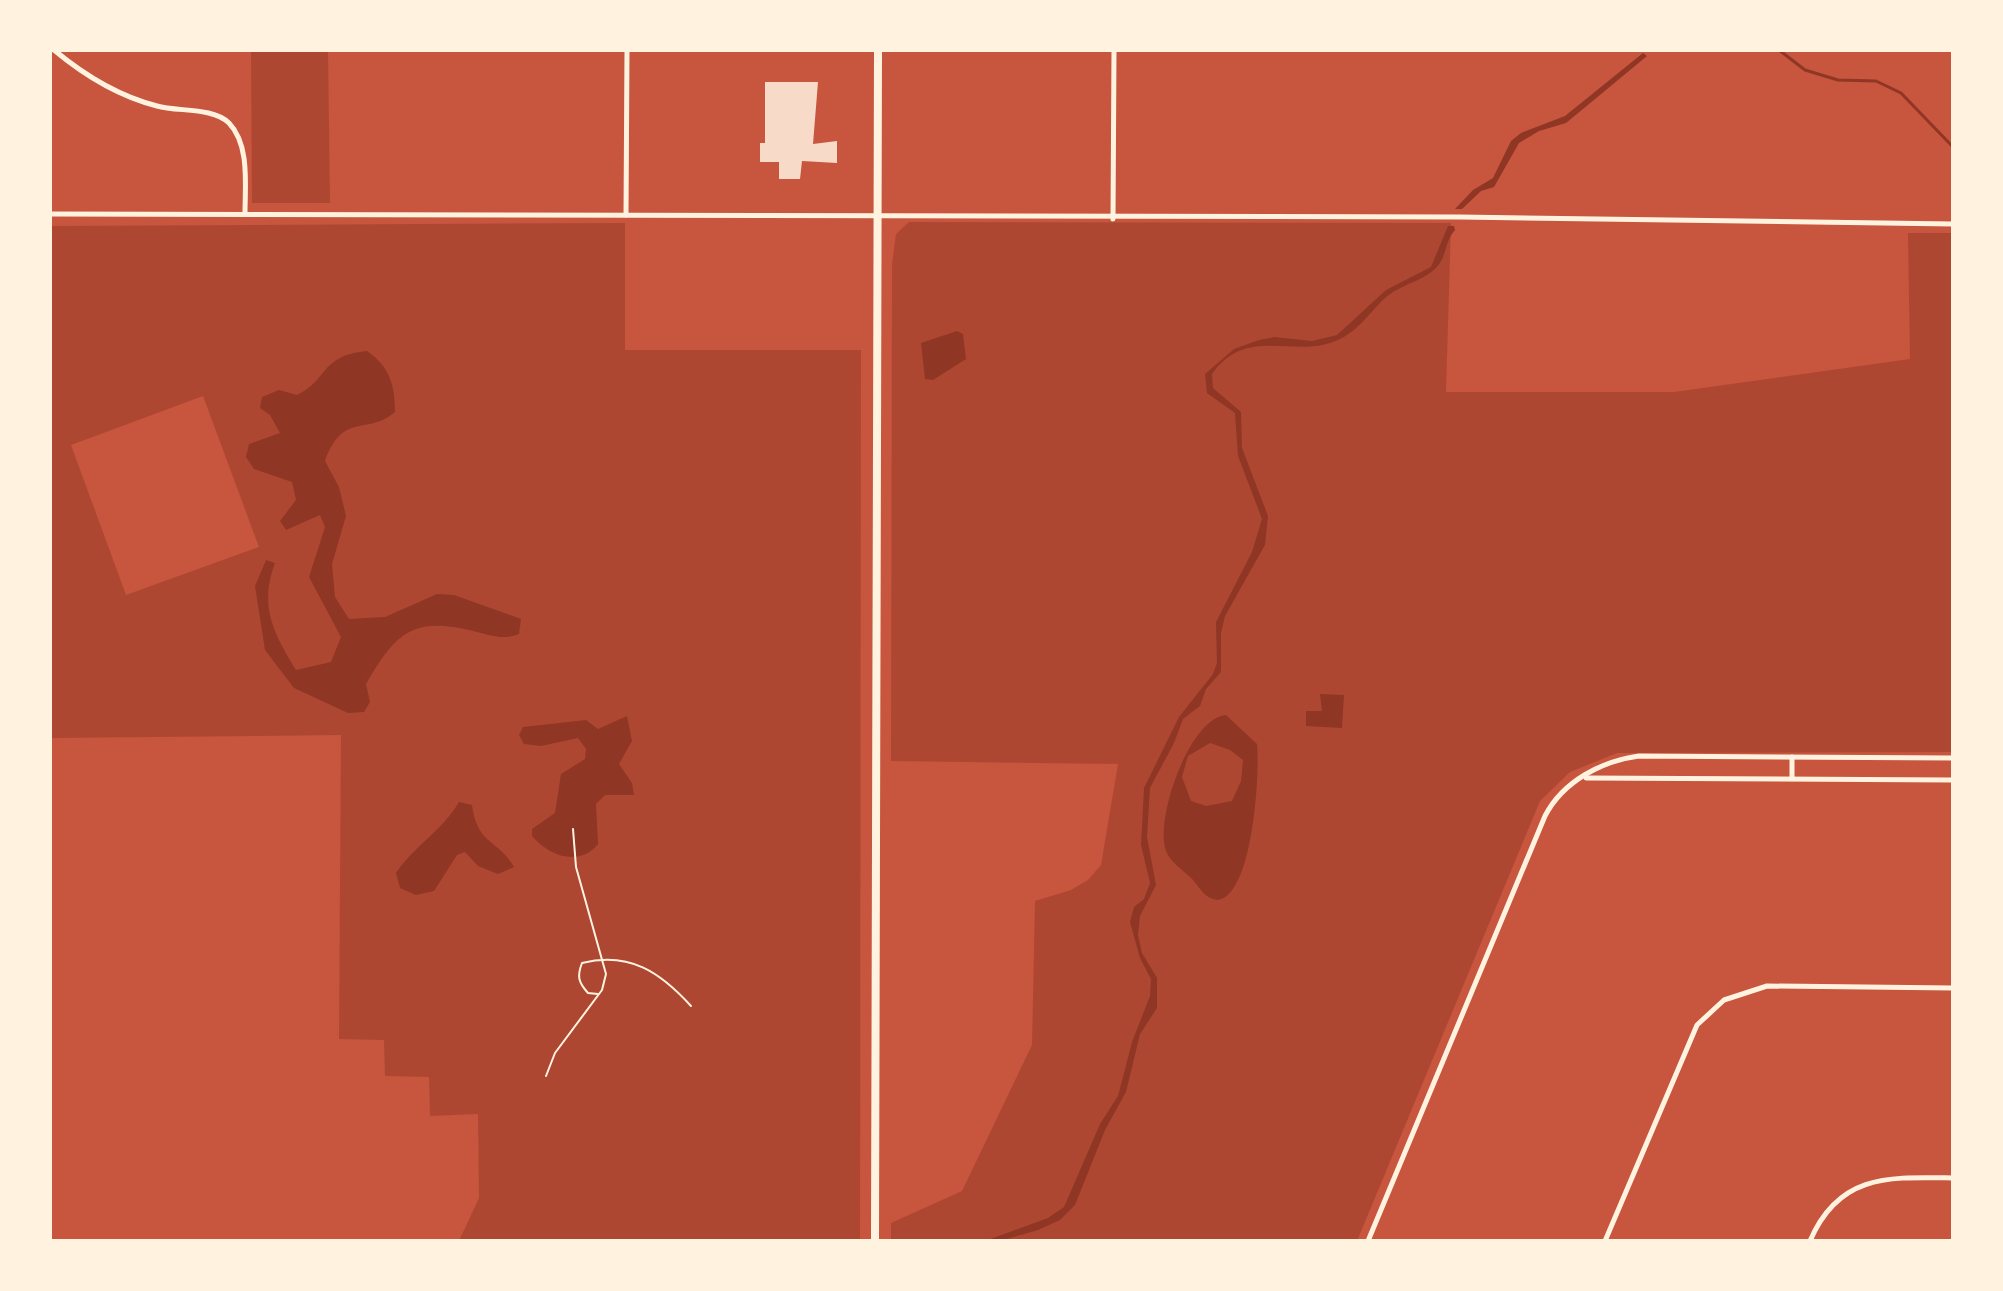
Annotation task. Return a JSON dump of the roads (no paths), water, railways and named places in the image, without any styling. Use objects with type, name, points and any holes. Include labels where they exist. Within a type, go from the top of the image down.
[{"type":"main road","points":[[875,1241],[878,50]]},
{"type":"street","points":[[54,50],[87,78],[156,106],[211,114],[228,122],[240,141],[245,213]]},
{"type":"street","points":[[626,215],[627,50]]},
{"type":"street","points":[[1113,219],[1114,50]]},
{"type":"street","points":[[50,214],[1113,219],[1460,217],[1953,224]]},
{"type":"street","points":[[1368,1241],[1545,816],[1561,791],[1613,759],[1639,756],[1953,758]]},
{"type":"street","points":[[1792,757],[1792,778]]},
{"type":"street","points":[[1585,778],[1953,780]]},
{"type":"street","points":[[1605,1241],[1689,1037],[1715,1006],[1742,992],[1767,986],[1953,988]]},
{"type":"street","points":[[1810,1241],[1831,1206],[1861,1185],[1897,1177],[1953,1178]]},
{"type":"waterway","points":[[1779,50],[1805,70],[1838,80],[1876,81],[1901,93],[1953,147]]}]
